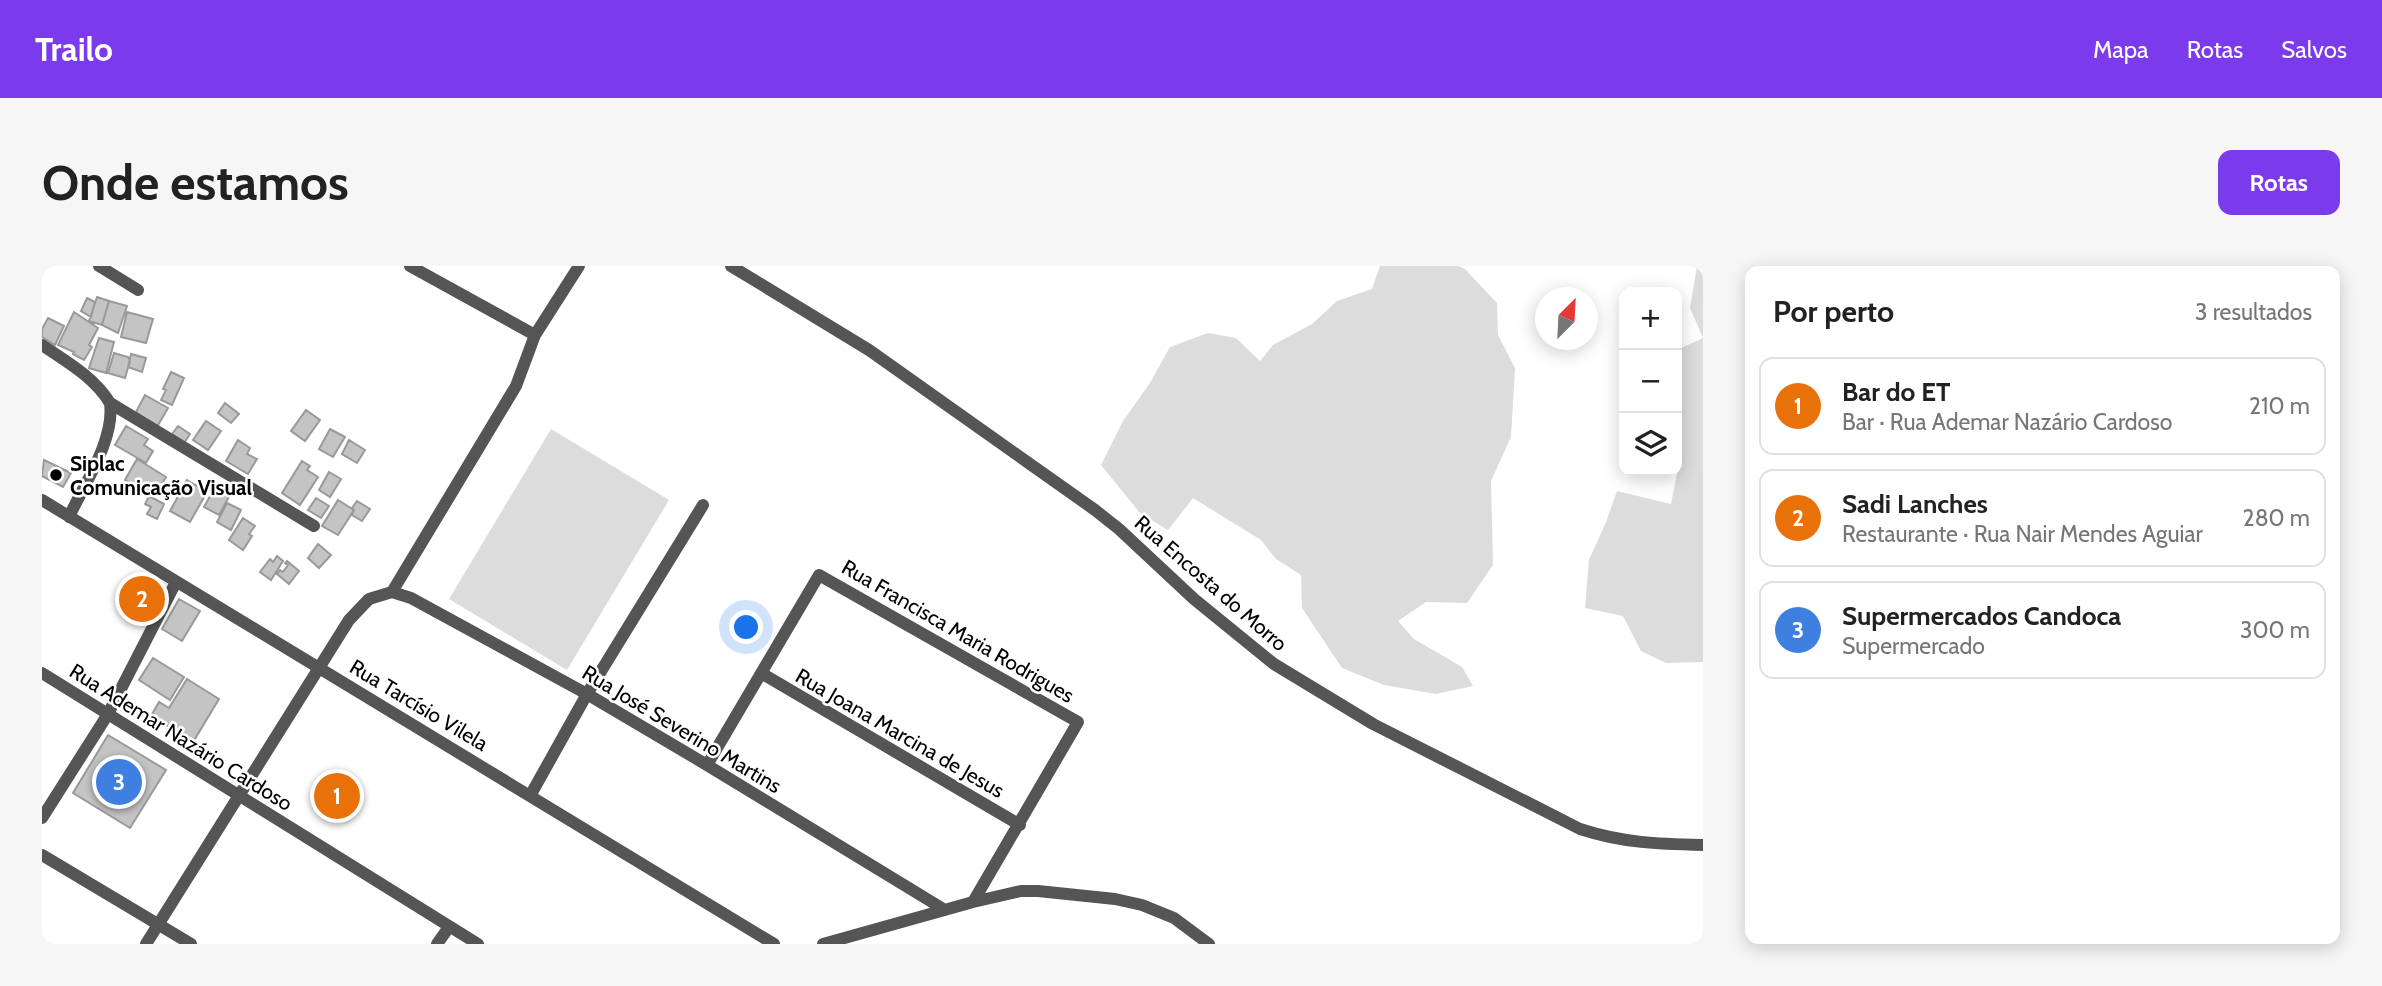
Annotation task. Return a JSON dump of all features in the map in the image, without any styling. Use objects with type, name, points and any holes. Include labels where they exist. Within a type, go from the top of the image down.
[{"type":"street","points":[[99,266],[138,290]]},
{"type":"street","points":[[411,266],[535,335]]},
{"type":"street","points":[[146,944],[357,610],[369,599],[393,592],[516,386],[535,335],[579,266]]},
{"type":"street","name":"Rua Encosta do Morro","points":[[731,266],[869,350],[1095,510],[1242,640],[1319,693],[1373,724],[1580,829],[1609,839],[1643,844],[1703,845]]},
{"type":"street","points":[[42,345],[90,380],[110,403],[314,526]]},
{"type":"street","points":[[69,517],[110,429],[110,403]]},
{"type":"street","name":"Rua Tarcísio Vilela","points":[[42,500],[774,944]]},
{"type":"street","points":[[530,796],[587,694],[703,505]]},
{"type":"street","name":"Rua Francisca Maria Rodrigues","points":[[761,673],[819,575],[1078,722],[1020,825]]},
{"type":"street","points":[[42,818],[108,714],[176,582]]},
{"type":"street","name":"Rua José Severino Martins","points":[[393,592],[411,598],[587,694],[945,910]]},
{"type":"street","name":"Rua Ademar Nazário Cardoso","points":[[42,673],[478,944]]},
{"type":"street","points":[[707,765],[761,673]]},
{"type":"street","name":"Rua Joana Marcina de Jesus","points":[[761,673],[1020,825]]},
{"type":"street","points":[[973,902],[1020,825]]},
{"type":"street","points":[[42,855],[191,944]]},
{"type":"street","points":[[823,944],[1021,891],[1115,898],[1142,905],[1174,918],[1209,944]]},
{"type":"street","points":[[437,944],[449,928]]},
{"type":"shaded area","points":[[1380,266],[1458,266],[1465,269],[1497,303],[1498,335],[1515,368],[1511,437],[1491,481],[1493,565],[1467,603],[1426,602],[1398,621],[1414,639],[1462,667],[1473,686],[1436,694],[1384,685],[1342,668],[1302,608],[1301,575],[1276,559],[1261,540],[1193,498],[1168,530],[1140,513],[1101,465],[1123,421],[1150,383],[1170,347],[1208,333],[1236,338],[1260,361],[1273,345],[1312,324],[1337,301],[1372,289]]},
{"type":"shaded area","points":[[1697,266],[1703,266],[1703,338],[1690,308]]},
{"type":"shaded area","points":[[1703,338],[1703,662],[1666,663],[1641,651],[1623,616],[1585,608],[1589,560],[1617,491],[1671,504],[1676,476],[1682,476],[1682,348]]},
{"type":"shaded area","points":[[551,429],[669,500],[567,670],[449,599]]},
{"type":"building","points":[[97,297],[109,301],[102,325],[89,321]]},
{"type":"building","points":[[87,298],[95,302],[91,317],[81,311]]},
{"type":"building","points":[[109,301],[127,306],[118,333],[102,325]]},
{"type":"building","points":[[74,312],[98,328],[89,345],[92,347],[84,360],[58,345]]},
{"type":"building","points":[[127,312],[153,319],[146,343],[121,337]]},
{"type":"building","points":[[48,318],[64,326],[55,345],[42,337],[42,329]]},
{"type":"building","points":[[99,338],[114,342],[106,373],[89,368]]},
{"type":"building","points":[[114,353],[128,357],[130,361],[125,378],[108,373]]},
{"type":"building","points":[[131,354],[146,358],[142,372],[128,367]]},
{"type":"building","points":[[171,372],[184,378],[172,405],[161,400]]},
{"type":"building","points":[[145,395],[168,408],[157,427],[135,414]]},
{"type":"building","points":[[225,403],[239,414],[231,423],[218,413]]},
{"type":"building","points":[[306,410],[320,420],[305,441],[291,431]]},
{"type":"building","points":[[206,421],[221,431],[208,450],[193,440]]},
{"type":"building","points":[[126,426],[148,439],[144,445],[153,451],[146,463],[115,445]]},
{"type":"building","points":[[178,426],[190,434],[184,443],[172,434]]},
{"type":"building","points":[[330,429],[345,437],[333,457],[319,449]]},
{"type":"building","points":[[238,440],[250,448],[247,454],[257,459],[248,474],[226,461]]},
{"type":"building","points":[[349,440],[365,450],[357,463],[342,454]]},
{"type":"building","points":[[137,459],[166,477],[154,497],[125,480]]},
{"type":"building","name":"Siplac Comunicação Visual","points":[[44,460],[71,473],[63,487],[42,476]]},
{"type":"building","points":[[302,461],[310,466],[307,470],[318,477],[300,505],[282,493]]},
{"type":"building","points":[[329,472],[341,479],[330,497],[319,490]]},
{"type":"building","points":[[187,480],[207,492],[190,522],[170,511]]},
{"type":"building","points":[[215,487],[230,495],[219,515],[204,507]]},
{"type":"building","points":[[149,496],[164,504],[157,519],[147,514],[151,507],[145,504]]},
{"type":"building","points":[[316,498],[329,506],[321,518],[308,510]]},
{"type":"building","points":[[338,500],[354,510],[338,535],[322,526]]},
{"type":"building","points":[[357,501],[370,509],[362,521],[352,515],[352,508]]},
{"type":"building","points":[[227,503],[241,510],[231,530],[217,522]]},
{"type":"building","points":[[243,518],[255,526],[243,550],[229,540]]},
{"type":"building","points":[[318,544],[331,555],[319,568],[308,558]]},
{"type":"building","points":[[277,556],[283,561],[271,580],[260,572],[270,559],[273,562]]},
{"type":"building","points":[[287,561],[299,571],[289,584],[277,574],[280,570],[283,572],[288,565],[285,563]]},
{"type":"building","points":[[135,578],[157,591],[144,612],[129,603],[134,594],[128,590]]},
{"type":"building","points":[[179,599],[200,611],[182,641],[162,629]]},
{"type":"building","points":[[153,658],[184,677],[170,700],[139,680]]},
{"type":"building","points":[[187,679],[219,699],[193,742],[151,716],[159,702],[169,708]]},
{"type":"building","points":[[108,735],[166,770],[130,828],[73,793]]},
{"type":"building","points":[[333,779],[354,792],[337,821],[320,811],[325,804],[320,801]]},
{"type":"place","name":"Siplac Comunicação Visual","points":[[56,475]]},
{"type":"place","name":"Sadi Lanches","points":[[142,599]]},
{"type":"place","name":"Supermercados Candoca","points":[[119,782]]},
{"type":"place","name":"Bar do ET","points":[[337,796]]}]
